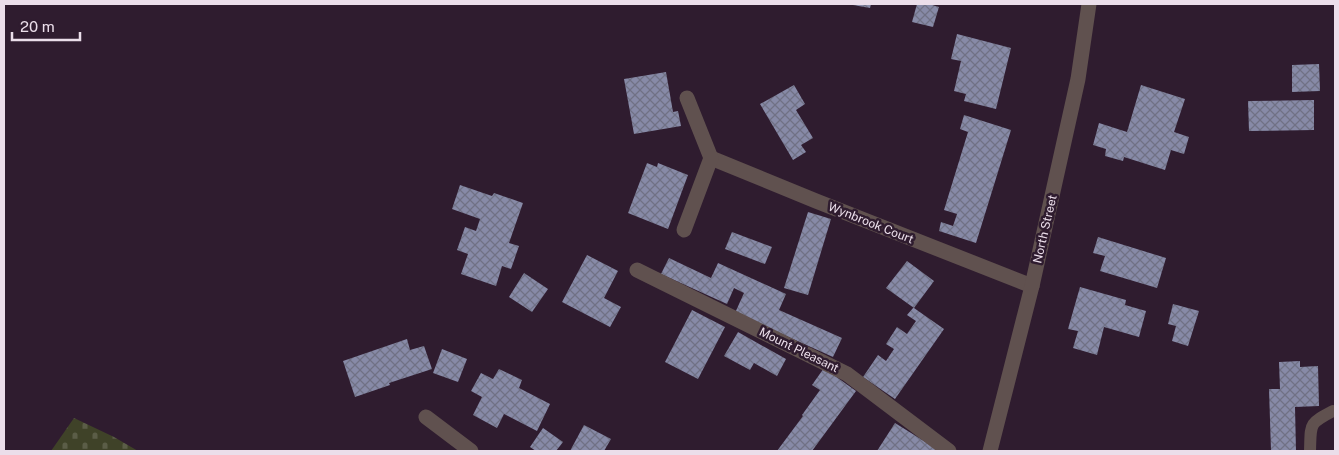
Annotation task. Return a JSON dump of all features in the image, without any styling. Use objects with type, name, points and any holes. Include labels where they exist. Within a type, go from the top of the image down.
[{"type":"street","name":"North Street","points":[[990,451],[1032,286],[1078,79],[1089,4]]},
{"type":"street","points":[[684,230],[711,158],[687,98]]},
{"type":"street","name":"Wynbrook Court","points":[[711,158],[1032,286]]},
{"type":"street","name":"Mount Pleasant","points":[[637,270],[847,374],[949,451]]},
{"type":"street","points":[[426,417],[471,451]]},
{"type":"lane","points":[[1310,451],[1311,430],[1315,420],[1333,411]]},
{"type":"green space","points":[[74,418],[114,437],[138,451],[51,451]]},
{"type":"building","points":[[853,4],[871,4],[870,8]]},
{"type":"building","points":[[917,4],[929,4],[939,7],[933,27],[912,22]]},
{"type":"building","points":[[957,34],[1011,48],[996,109],[964,101],[966,94],[954,91],[961,61],[951,59]]},
{"type":"building","points":[[1319,64],[1320,91],[1292,92],[1292,65]]},
{"type":"building","points":[[666,72],[673,112],[678,111],[681,126],[634,134],[624,79]]},
{"type":"building","points":[[794,85],[805,104],[796,110],[813,138],[801,145],[806,152],[793,160],[760,104]]},
{"type":"building","points":[[1141,85],[1185,99],[1174,132],[1189,137],[1184,154],[1171,150],[1165,170],[1124,157],[1123,161],[1105,156],[1106,149],[1093,145],[1099,123],[1127,132]]},
{"type":"building","points":[[1314,100],[1314,130],[1249,131],[1248,101]]},
{"type":"building","points":[[964,115],[1011,130],[976,243],[939,231],[941,222],[953,226],[957,214],[944,210],[968,132],[960,129]]},
{"type":"building","points":[[647,163],[657,167],[658,163],[688,175],[668,229],[628,213]]},
{"type":"building","points":[[460,185],[492,196],[494,193],[523,203],[509,243],[519,246],[511,269],[502,266],[496,286],[461,274],[468,254],[457,250],[465,227],[476,231],[480,219],[452,209]]},
{"type":"building","points":[[808,212],[831,219],[808,295],[784,288]]},
{"type":"building","points":[[732,232],[772,247],[765,264],[725,249]]},
{"type":"building","points":[[1098,237],[1166,258],[1157,288],[1100,271],[1105,256],[1093,253]]},
{"type":"building","points":[[587,255],[618,271],[604,298],[621,307],[610,327],[562,302]]},
{"type":"building","points":[[669,258],[711,278],[718,263],[786,294],[779,310],[842,338],[833,357],[735,313],[744,293],[734,288],[727,304],[661,274]]},
{"type":"building","points":[[907,261],[934,281],[914,308],[886,288]]},
{"type":"building","points":[[524,273],[548,289],[532,312],[509,297]]},
{"type":"building","points":[[1080,287],[1126,300],[1125,305],[1146,311],[1139,337],[1104,327],[1097,355],[1073,348],[1078,331],[1068,329]]},
{"type":"building","points":[[1173,304],[1199,311],[1188,346],[1172,341],[1176,326],[1168,324]]},
{"type":"building","points":[[914,308],[944,329],[895,399],[863,377],[878,355],[886,361],[894,349],[886,344],[897,327],[907,334],[916,321],[907,315]]},
{"type":"building","points":[[692,310],[725,327],[698,379],[665,362]]},
{"type":"building","points":[[738,332],[786,359],[777,376],[754,363],[750,370],[724,356]]},
{"type":"building","points":[[407,339],[410,350],[424,346],[432,369],[389,383],[390,385],[355,397],[343,361]]},
{"type":"building","points":[[442,349],[467,359],[458,382],[433,373]]},
{"type":"building","points":[[1300,361],[1300,367],[1318,366],[1319,406],[1295,407],[1296,451],[1271,451],[1269,389],[1280,389],[1279,362]]},
{"type":"building","points":[[824,368],[856,391],[812,451],[777,451],[820,390],[812,385]]},
{"type":"building","points":[[499,369],[522,380],[519,388],[550,404],[537,431],[504,414],[497,428],[473,415],[482,397],[471,391],[481,373],[493,379]]},
{"type":"building","points":[[895,423],[940,451],[877,451]]},
{"type":"building","points":[[584,425],[611,439],[604,451],[570,451]]},
{"type":"building","points":[[543,428],[563,442],[556,451],[536,451],[530,447]]}]
